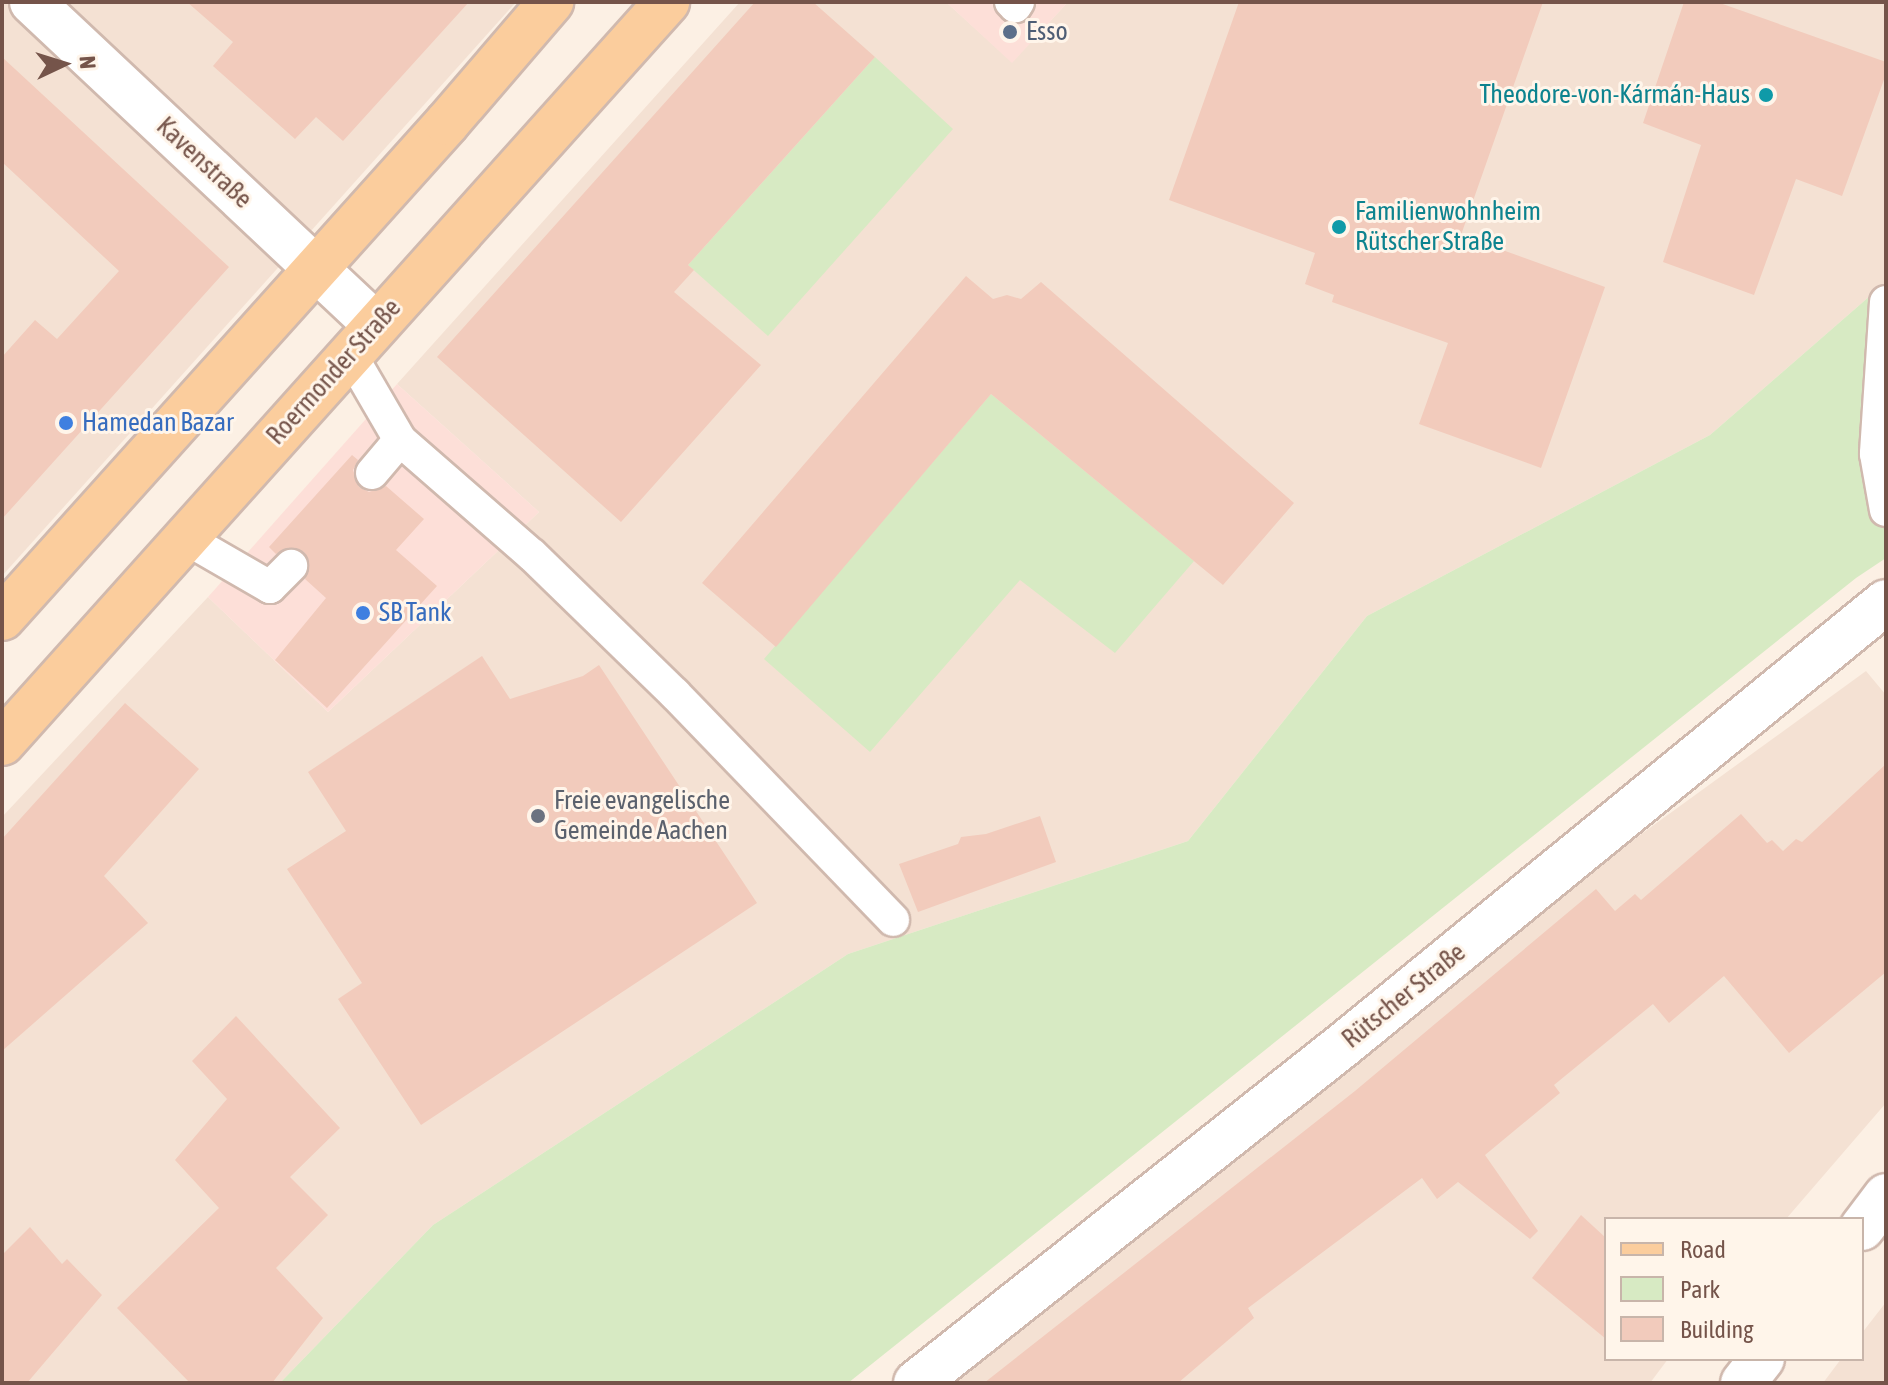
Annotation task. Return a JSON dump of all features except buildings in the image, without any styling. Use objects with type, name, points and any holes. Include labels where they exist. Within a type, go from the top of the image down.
[{"type":"main road","points":[[2,618],[551,2]]},
{"type":"main road","name":"Roermonder Straße","points":[[2,743],[667,2]]},
{"type":"street","name":"Kavenstraße","points":[[32,2],[316,268],[363,340]]},
{"type":"street","name":"Rütscher Straße","points":[[916,1383],[1342,1046],[1886,602]]},
{"type":"street","points":[[1864,1225],[1886,1196]]},
{"type":"street","points":[[1743,1383],[1760,1361]]},
{"type":"lane","points":[[1011,2],[1015,6],[1018,2]]},
{"type":"lane","points":[[1886,302],[1876,454],[1886,510]]},
{"type":"lane","points":[[363,340],[400,440],[532,555],[664,683],[893,920]]},
{"type":"lane","points":[[372,473],[400,440]]},
{"type":"lane","points":[[185,538],[270,587],[291,566]]},
{"type":"shaded area","points":[[2,2],[516,2],[2,576]]},
{"type":"shaded area","points":[[740,2],[946,2],[1012,62],[1068,2],[1886,2],[1886,282],[1710,435],[1367,616],[1188,841],[848,954],[433,1225],[280,1383],[2,1383],[2,817],[208,597],[328,712],[539,512],[397,384]]},
{"type":"shaded area","name":"Esso","points":[[946,2],[1068,2],[1012,63]]},
{"type":"shaded area","name":"SB Tank","points":[[397,384],[539,512],[328,712],[208,597]]},
{"type":"shaded area","points":[[1866,671],[1886,695],[1886,1103],[1788,1217],[1604,1217],[1604,1361],[1666,1361],[1650,1383],[948,1383],[1523,920]]},
{"type":"shaded area","points":[[1886,1302],[1886,1383],[1823,1383],[1840,1361],[1864,1361],[1864,1330]]},
{"type":"green space","points":[[875,57],[953,129],[768,336],[688,265]]},
{"type":"green space","points":[[1886,282],[1886,558],[1856,578],[848,1383],[280,1383],[433,1225],[848,954],[1188,841],[1367,616],[1710,435]]},
{"type":"green space","points":[[991,394],[1194,561],[1115,653],[1020,580],[870,752],[764,659]]},
{"type":"place","name":"Esso","points":[[1010,32]]},
{"type":"place","name":"Theodore-von-Kármán-Haus","points":[[1766,95]]},
{"type":"place","name":"Familienwohnheim Rütscher Straße","points":[[1339,227]]},
{"type":"place","name":"Hamedan Bazar","points":[[66,423]]},
{"type":"place","name":"SB Tank","points":[[363,613]]},
{"type":"place","name":"Freie evangelische Gemeinde Aachen","points":[[538,816]]}]
